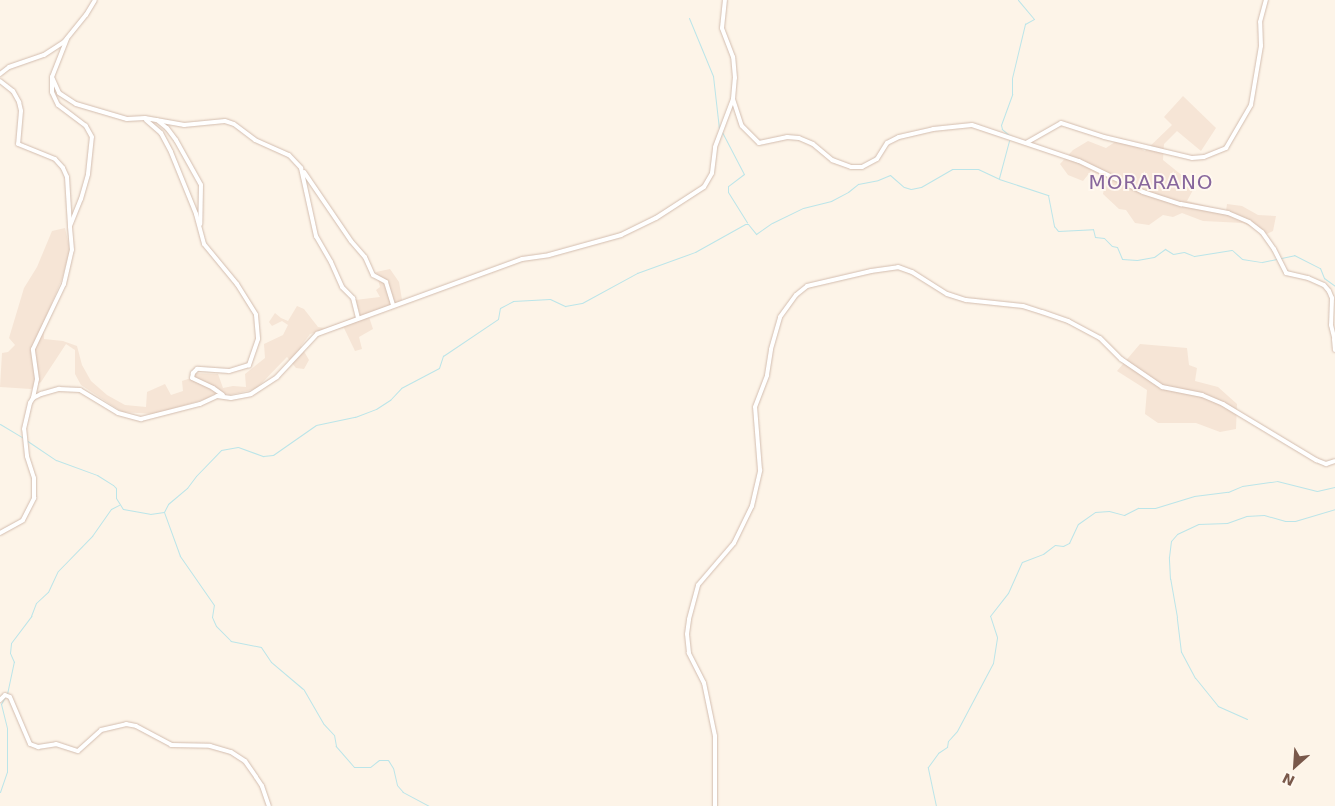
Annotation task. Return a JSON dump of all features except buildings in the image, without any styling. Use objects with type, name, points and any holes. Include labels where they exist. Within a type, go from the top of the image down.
[{"type":"street","points":[[70,226],[81,199],[88,174],[92,137],[86,126],[58,105],[52,92],[52,77],[67,39],[95,0]]},
{"type":"street","points":[[144,118],[157,128],[171,152],[200,228],[204,244],[237,284],[256,315],[258,339],[249,365],[229,371],[197,369],[193,373],[192,378],[231,398],[251,394],[265,387],[317,334],[522,258],[549,255],[621,235],[656,218],[708,183],[720,130],[733,99],[735,78],[733,57],[722,28],[725,0]]},
{"type":"street","points":[[1026,143],[1061,123],[1104,137],[1192,158],[1204,157],[1226,148],[1251,105],[1261,46],[1260,22],[1266,0]]},
{"type":"street","points":[[0,74],[9,67],[44,55],[67,39]]},
{"type":"street","points":[[52,77],[59,93],[76,104],[128,119],[144,118],[184,125],[225,121],[234,124],[255,140],[289,155],[301,168],[351,241],[365,258],[373,275],[386,282],[393,305]]},
{"type":"street","points":[[0,82],[13,91],[19,102],[21,111],[18,144],[26,149],[41,152],[55,159],[63,168],[67,178],[68,221],[72,250],[64,284],[33,349],[37,379],[33,398],[28,409],[24,439],[34,478],[34,498],[23,520],[0,533]]},
{"type":"street","points":[[733,99],[742,126],[759,143],[787,137],[799,138],[813,144],[832,160],[851,167],[862,167],[877,160],[888,144],[899,137],[933,129],[972,125],[1078,161],[1143,192],[1182,204],[1228,213],[1250,222],[1262,232],[1276,252],[1286,273],[1308,278],[1329,290],[1332,298],[1331,325],[1335,340],[1335,350]]},
{"type":"street","points":[[156,120],[167,128],[176,140],[201,185],[200,228]]},
{"type":"street","points":[[301,168],[316,236],[331,262],[342,287],[352,298],[358,318]]},
{"type":"street","points":[[715,806],[715,736],[704,684],[689,653],[687,634],[689,619],[698,585],[734,543],[752,506],[760,470],[755,407],[767,375],[771,348],[780,318],[796,295],[808,286],[871,271],[898,267],[912,272],[947,294],[960,298],[1023,306],[1042,312],[1068,321],[1100,338],[1121,359],[1162,387],[1202,395],[1223,404],[1316,460],[1326,464],[1335,461]]},
{"type":"street","points":[[33,398],[53,390],[80,390],[118,412],[142,419],[200,404],[223,395]]},
{"type":"street","points":[[0,700],[6,695],[10,697],[30,744],[46,747],[56,744],[78,751],[101,730],[112,725],[126,724],[136,726],[172,745],[210,746],[237,755],[245,761],[262,786],[269,806]]},
{"type":"shaded area","name":"MORARANO","points":[[1183,96],[1216,128],[1201,151],[1177,131],[1164,144],[1163,160],[1184,177],[1181,184],[1193,190],[1187,201],[1226,211],[1227,204],[1242,206],[1258,215],[1276,216],[1273,231],[1267,234],[1243,223],[1203,221],[1182,213],[1173,217],[1163,215],[1149,225],[1135,223],[1126,210],[1119,209],[1103,194],[1106,178],[1091,171],[1083,181],[1068,175],[1060,164],[1073,150],[1088,141],[1106,148],[1121,138],[1145,151],[1172,125],[1164,117]]},
{"type":"shaded area","points":[[65,228],[70,250],[62,279],[43,324],[44,339],[63,341],[77,346],[82,365],[91,381],[107,395],[125,405],[146,407],[147,392],[165,384],[171,395],[183,391],[182,381],[194,377],[195,373],[218,374],[223,388],[233,386],[246,387],[245,374],[265,358],[264,344],[283,335],[288,325],[282,321],[272,326],[269,322],[275,313],[288,321],[297,306],[304,309],[318,327],[325,328],[345,321],[360,314],[355,300],[380,297],[376,290],[380,287],[376,272],[390,269],[399,282],[402,300],[369,317],[373,329],[359,337],[362,349],[355,351],[344,328],[310,334],[301,346],[309,360],[304,369],[296,368],[287,357],[256,389],[230,395],[216,393],[206,399],[154,414],[122,412],[81,385],[75,374],[75,350],[66,344],[41,382],[31,389],[0,387],[2,353],[8,352],[15,345],[9,338],[24,288],[37,267],[52,231]]},
{"type":"shaded area","points":[[1140,344],[1187,348],[1189,365],[1197,368],[1195,381],[1218,387],[1237,404],[1236,429],[1220,432],[1196,423],[1158,423],[1145,414],[1147,390],[1117,371]]},
{"type":"waterway","points":[[1010,136],[1002,129],[1001,125],[1012,94],[1012,78],[1025,24],[1034,19],[1018,0]]},
{"type":"waterway","points":[[689,18],[713,76],[719,129]]},
{"type":"waterway","points":[[722,132],[744,174],[728,186],[728,192],[747,223]]},
{"type":"waterway","points":[[999,178],[1009,140]]},
{"type":"waterway","points":[[429,806],[403,792],[397,785],[393,768],[388,760],[379,760],[370,767],[354,767],[336,746],[334,735],[323,723],[303,689],[271,662],[261,647],[231,641],[216,626],[212,617],[214,605],[180,556],[164,512],[168,504],[187,488],[221,450],[238,447],[263,456],[273,455],[316,425],[355,417],[376,409],[390,400],[401,388],[439,368],[443,356],[498,319],[500,308],[513,301],[550,299],[565,306],[582,303],[637,273],[695,252],[745,224],[748,224],[756,234],[772,223],[803,208],[831,201],[858,184],[878,180],[890,175],[904,187],[911,189],[921,187],[952,169],[978,169],[999,179],[1048,195],[1054,226],[1058,231],[1093,229],[1095,237],[1104,238],[1112,246],[1117,247],[1122,259],[1137,260],[1154,257],[1165,249],[1173,254],[1184,252],[1194,256],[1232,250],[1242,259],[1262,262],[1294,255],[1320,268],[1324,278],[1335,286]]},
{"type":"waterway","points":[[0,424],[23,438]]},
{"type":"waterway","points":[[26,440],[56,460],[97,475],[113,485],[116,488],[116,498],[123,509],[150,514],[164,512]]},
{"type":"waterway","points":[[936,806],[928,767],[938,753],[947,747],[948,741],[957,731],[993,663],[997,637],[990,616],[1008,593],[1022,562],[1043,554],[1055,545],[1063,546],[1069,543],[1078,524],[1095,512],[1109,511],[1124,515],[1138,508],[1155,508],[1194,496],[1228,492],[1242,486],[1277,481],[1317,491],[1335,487]]},
{"type":"waterway","points":[[7,694],[14,662],[10,653],[11,643],[31,616],[36,603],[48,592],[58,571],[92,536],[111,509],[119,505]]},
{"type":"waterway","points":[[1247,719],[1218,706],[1195,678],[1181,652],[1170,579],[1169,557],[1171,541],[1177,534],[1198,524],[1227,523],[1246,516],[1264,515],[1285,521],[1295,521],[1335,509]]},
{"type":"waterway","points":[[0,792],[7,772],[7,728],[1,704],[5,697]]},
{"type":"district","name":"MORARANO","points":[[1151,182]]}]
